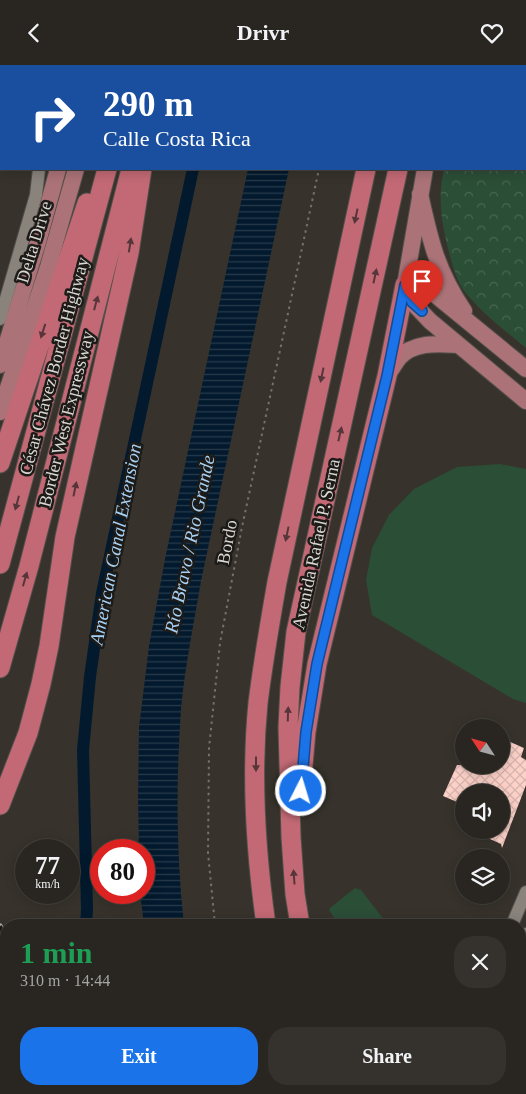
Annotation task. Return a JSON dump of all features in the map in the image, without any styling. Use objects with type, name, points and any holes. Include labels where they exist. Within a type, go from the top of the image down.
[{"type":"highway","points":[[0,463],[98,170]]},
{"type":"highway","name":"César Chávez Border Highway","points":[[0,564],[107,170]]},
{"type":"highway","name":"Border West Expressway","points":[[0,668],[29,566],[131,170]]},
{"type":"highway","points":[[0,805],[28,733],[41,684],[49,646],[66,537],[129,253],[142,170]]},
{"type":"highway","name":"Avenida Rafael P. Serna","points":[[265,919],[257,832],[256,759],[258,705],[266,641],[279,572],[366,170]]},
{"type":"highway","name":"Avenida Rafael P. Serna","points":[[299,919],[295,894],[288,727],[296,631],[398,170]]},
{"type":"highway","points":[[292,837],[301,791],[306,732],[317,664],[387,376],[405,285]]},
{"type":"main road","name":"Delta Drive","points":[[0,365],[38,242],[58,170]]},
{"type":"main road","name":"Delta Drive","points":[[0,412],[48,267],[76,170]]},
{"type":"main road","points":[[425,170],[405,285],[412,302],[430,321],[526,401]]},
{"type":"main road","points":[[420,194],[432,247],[441,273],[475,327]]},
{"type":"main road","points":[[405,285],[415,282],[427,288],[526,369]]},
{"type":"main road","points":[[387,376],[400,357],[408,351],[433,343],[459,345]]},
{"type":"street","points":[[0,319],[36,195],[39,170]]},
{"type":"street","points":[[515,919],[526,892]]},
{"type":"path","name":"Bordo","points":[[214,919],[208,853],[209,748],[220,643],[242,527],[319,170]]},
{"type":"green space","points":[[444,170],[526,170],[526,348],[501,328],[471,299],[457,278],[447,245],[443,223],[441,202]]},
{"type":"green space","points":[[500,464],[526,469],[526,703],[513,699],[372,615],[366,580],[372,548],[389,515],[414,489],[457,467]]},
{"type":"green space","points":[[355,888],[361,890],[383,919],[335,919],[329,910]]},
{"type":"water","name":"Río Bravo / Rio Grande","points":[[248,170],[289,170],[201,581],[185,677],[178,763],[178,844],[183,919],[143,919],[141,904],[155,904],[155,839],[139,839],[139,727],[149,646],[165,559]]},
{"type":"building","points":[[510,742],[524,748],[521,757],[526,760],[526,785],[510,827],[510,784],[455,784],[455,801],[443,796],[455,769],[455,774],[510,774]]},
{"type":"building","points":[[490,839],[505,839],[502,848],[501,844]]},
{"type":"waterway","name":"American Canal Extension","points":[[86,919],[83,750],[90,677],[102,593],[193,170]]},
{"type":"route","points":[[301,791],[306,732],[317,664],[387,376],[405,285],[412,302],[422,311]]}]
